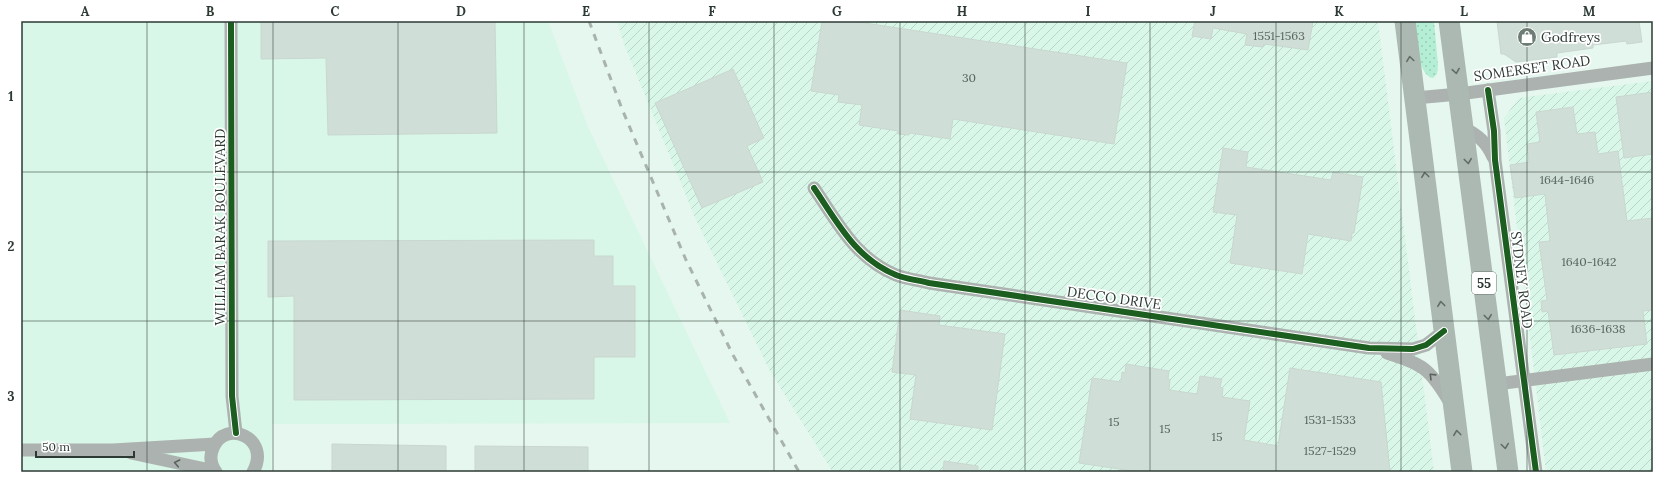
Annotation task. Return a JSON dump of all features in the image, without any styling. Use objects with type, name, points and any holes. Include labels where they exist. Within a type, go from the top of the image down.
[{"type":"highway","points":[[1404,21],[1462,472]]},
{"type":"highway","name":"55","points":[[1449,21],[1508,472]]},
{"type":"street","name":"WILLIAM BARAK BOULEVARD","points":[[231,21],[232,396],[236,433]]},
{"type":"street","name":"SOMERSET ROAD","points":[[1415,98],[1459,94],[1653,68]]},
{"type":"street","name":"SYDNEY ROAD","points":[[1488,90],[1494,131],[1495,160],[1536,472]]},
{"type":"street","name":"SYDNEY ROAD","points":[[1464,128],[1482,140],[1495,160]]},
{"type":"street","name":"DECCO DRIVE","points":[[814,188],[852,245],[869,260],[896,275],[937,284],[1369,348],[1413,349],[1426,345],[1444,331]]},
{"type":"street","name":"DECCO DRIVE","points":[[1369,348],[1417,364],[1436,379],[1454,408]]},
{"type":"street","points":[[1497,384],[1653,364]]},
{"type":"street","points":[[216,471],[211,457],[215,444],[224,436],[236,433],[250,439],[255,444],[259,458],[253,472]]},
{"type":"street","points":[[21,450],[113,450],[215,444]]},
{"type":"street","points":[[113,450],[216,471]]},
{"type":"shaded area","points":[[21,21],[548,21],[588,127],[730,423],[272,424],[271,472],[21,472]]},
{"type":"shaded area","points":[[617,21],[1378,21],[1434,472],[833,472],[770,371],[696,220],[624,44]]},
{"type":"shaded area","points":[[1653,81],[1653,472],[1546,472],[1504,118],[1519,98]]},
{"type":"green space","points":[[1414,21],[1434,21],[1438,65],[1437,74],[1433,78],[1428,76],[1420,63]]},
{"type":"building","points":[[261,21],[495,21],[497,133],[328,135],[326,58],[261,59]]},
{"type":"building","points":[[822,21],[852,21],[1127,63],[1114,144],[953,119],[950,139],[910,133],[909,135],[898,134],[898,131],[859,125],[862,105],[838,102],[839,95],[811,91]]},
{"type":"building","points":[[1195,21],[1313,22],[1308,50],[1264,44],[1263,47],[1245,45],[1247,34],[1213,28],[1211,39],[1192,36]]},
{"type":"building","points":[[1497,21],[1639,21],[1642,42],[1627,44],[1626,41],[1593,45],[1593,48],[1557,53],[1557,57],[1516,62],[1504,54],[1501,54]]},
{"type":"building","points":[[733,69],[764,138],[747,146],[763,182],[702,208],[655,103]]},
{"type":"building","points":[[1653,92],[1653,154],[1624,158],[1616,97]]},
{"type":"building","points":[[1573,107],[1577,134],[1595,132],[1598,154],[1618,151],[1627,221],[1653,218],[1653,310],[1643,311],[1647,344],[1554,355],[1548,311],[1542,312],[1541,301],[1547,300],[1539,242],[1550,241],[1545,194],[1515,198],[1510,165],[1529,162],[1527,144],[1540,142],[1536,112]]},
{"type":"building","points":[[1223,148],[1248,152],[1246,167],[1331,180],[1333,172],[1363,177],[1354,233],[1352,233],[1351,241],[1308,234],[1302,274],[1230,263],[1237,215],[1213,212]]},
{"type":"building","points":[[594,240],[594,256],[613,256],[613,286],[635,286],[635,357],[594,357],[594,399],[294,400],[294,296],[268,297],[268,241]]},
{"type":"building","points":[[900,310],[940,316],[939,325],[1005,334],[992,430],[910,419],[916,375],[892,372]]},
{"type":"building","points":[[1126,364],[1169,371],[1169,390],[1197,394],[1200,376],[1222,379],[1220,387],[1223,388],[1222,397],[1250,401],[1244,440],[1278,446],[1290,368],[1381,382],[1390,472],[1139,472],[1079,463],[1092,378],[1121,382],[1122,372],[1125,373]]},
{"type":"building","points":[[332,444],[446,446],[446,472],[332,472]]},
{"type":"building","points":[[475,446],[588,447],[588,472],[475,472]]},
{"type":"building","points":[[944,461],[978,466],[978,472],[943,472]]},
{"type":"railway","points":[[589,21],[622,109],[686,260],[733,355],[799,472]]},
{"type":"cycle path","points":[[231,21],[232,396],[236,433]]},
{"type":"cycle path","points":[[1488,90],[1494,131],[1495,160],[1536,472]]},
{"type":"cycle path","points":[[814,188],[849,238],[869,259],[896,275],[929,283],[1369,348],[1413,349],[1426,345],[1444,331]]},
{"type":"place","name":"Godfreys","points":[[1527,37]]}]
